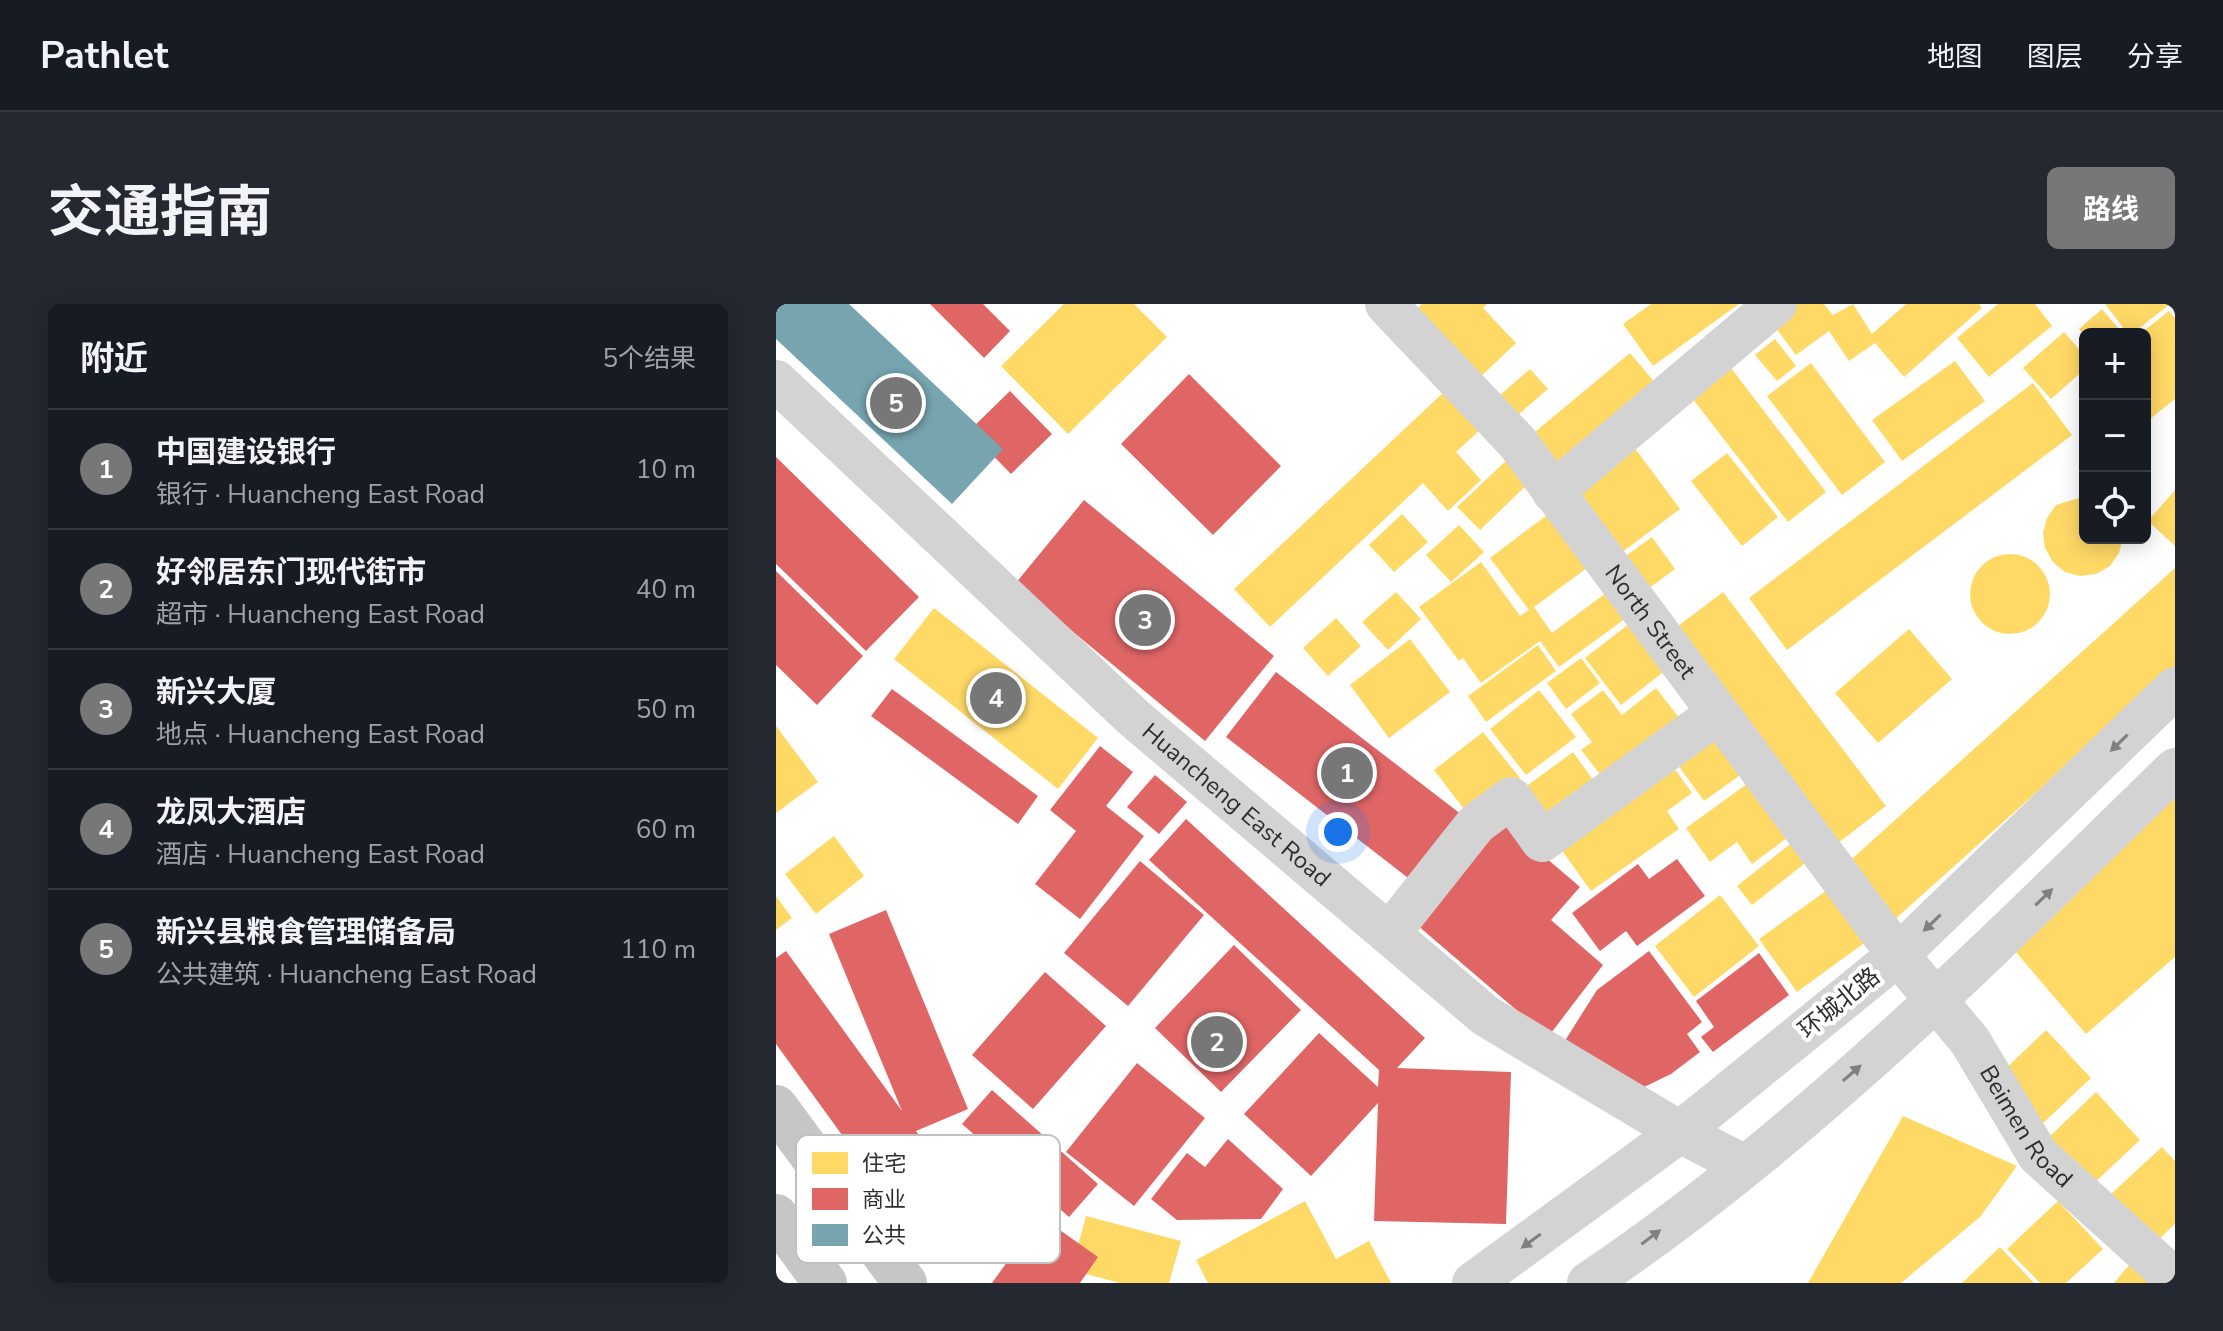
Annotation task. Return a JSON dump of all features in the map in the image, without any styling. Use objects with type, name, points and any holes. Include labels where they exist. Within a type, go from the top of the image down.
[{"type":"main road","points":[[776,1107],[797,1135]]},
{"type":"main road","points":[[776,1216],[796,1243]]},
{"type":"main road","points":[[810,1263],[825,1283]]},
{"type":"main road","points":[[890,1263],[905,1283]]},
{"type":"street","name":"North Street","points":[[1386,304],[1517,442],[1898,955]]},
{"type":"street","points":[[1553,492],[1776,304]]},
{"type":"street","name":"Huancheng East Road","points":[[776,381],[1134,718],[1486,1016],[1680,1132],[1745,1166]]},
{"type":"street","name":"环城北路","points":[[1473,1283],[1680,1132],[1898,955],[2175,688]]},
{"type":"street","points":[[1389,934],[1476,824],[1511,798],[1542,841],[1718,713]]},
{"type":"street","points":[[1588,1283],[1745,1166],[1937,1001],[2175,769]]},
{"type":"street","name":"Beimen Road","points":[[1898,955],[1970,1041],[2038,1155],[2175,1279]]},
{"type":"street","points":[[1614,1093],[1659,1099],[1700,1097],[1717,1092],[1758,1068]]},
{"type":"street","points":[[1583,1202],[1617,1165],[1632,1134],[1628,1107],[1614,1093]]},
{"type":"building: 住宅","points":[[1064,304],[1134,304],[1167,337],[1068,434],[1001,366]]},
{"type":"building: 住宅","points":[[1422,304],[1487,304],[1483,308],[1516,343],[1470,387],[1406,319]]},
{"type":"building: 住宅","points":[[1651,304],[1739,304],[1653,366],[1623,324]]},
{"type":"building: 住宅","points":[[1789,304],[1824,304],[1833,315],[1853,304],[1872,334],[1906,304],[1979,304],[1982,308],[1904,377],[1875,343],[1849,361],[1829,331],[1796,355],[1769,319]]},
{"type":"building: 住宅","points":[[1998,304],[2035,304],[2052,326],[1989,377],[1957,338]]},
{"type":"building: 住宅","points":[[2105,304],[2170,304],[2140,328],[2123,328]]},
{"type":"building: 住宅","points":[[2102,309],[2118,328],[2080,328]]},
{"type":"building: 住宅","points":[[2169,311],[2175,318],[2175,399],[2151,418],[2151,328],[2148,328]]},
{"type":"building: 住宅","points":[[2064,332],[2079,349],[2079,374],[2051,399],[2023,368]]},
{"type":"building: 住宅","points":[[1775,339],[1796,366],[1777,381],[1755,355]]},
{"type":"building: 住宅","points":[[1630,353],[1673,404],[1552,474],[1524,441]]},
{"type":"building: 住宅","points":[[1955,361],[1985,401],[1902,461],[1872,420]]},
{"type":"building: 住宅","points":[[1811,363],[1885,462],[1842,495],[1767,396]]},
{"type":"building: 住宅","points":[[1731,368],[1826,492],[1788,522],[1692,398]]},
{"type":"building: 住宅","points":[[1530,369],[1548,389],[1502,429],[1485,408]]},
{"type":"building: 住宅","points":[[2033,383],[2072,435],[1787,650],[1749,598]]},
{"type":"building: 住宅","points":[[1445,391],[1481,429],[1456,452],[1481,480],[1448,511],[1423,483],[1270,627],[1234,589]]},
{"type":"building: 住宅","points":[[1634,447],[1680,509],[1613,559],[1567,498]]},
{"type":"building: 住宅","points":[[1727,453],[1778,517],[1742,546],[1691,481]]},
{"type":"building: 住宅","points":[[1511,456],[1533,479],[1480,530],[1457,507]]},
{"type":"building: 住宅","points":[[2175,490],[2175,546],[2151,524],[2151,518]]},
{"type":"building: 住宅","points":[[2079,498],[2079,544],[2121,544],[2110,566],[2096,574],[2080,576],[2065,572],[2053,562],[2045,548],[2043,533],[2047,518],[2056,505]]},
{"type":"building: 住宅","points":[[1551,512],[1591,565],[1534,607],[1552,633],[1610,590],[1629,616],[1559,667],[1540,641],[1481,683],[1463,658],[1459,661],[1419,607],[1481,562],[1520,616],[1529,610],[1490,558]]},
{"type":"building: 住宅","points":[[1402,514],[1428,542],[1394,572],[1369,545]]},
{"type":"building: 住宅","points":[[1459,525],[1484,552],[1451,582],[1426,555]]},
{"type":"building: 住宅","points":[[1652,537],[1675,569],[1637,597],[1613,565]]},
{"type":"building: 住宅","points":[[2010,554],[2025,557],[2038,566],[2047,579],[2050,594],[2047,609],[2038,622],[2025,631],[2010,634],[1995,631],[1982,622],[1973,609],[1970,594],[1973,579],[1982,566],[1995,557]]},
{"type":"building: 住宅","points":[[2175,568],[2175,668],[1893,921],[1844,866]]},
{"type":"building: 住宅","points":[[1396,592],[1421,619],[1388,650],[1362,622]]},
{"type":"building: 住宅","points":[[1723,592],[1886,806],[1833,847],[1670,632]]},
{"type":"building: 住宅","points":[[934,608],[1098,738],[1058,789],[894,659]]},
{"type":"building: 住宅","points":[[1336,618],[1361,646],[1328,676],[1303,648]]},
{"type":"building: 住宅","points":[[1634,620],[1671,666],[1621,705],[1585,658]]},
{"type":"building: 住宅","points":[[1909,629],[1952,679],[1878,743],[1835,693]]},
{"type":"building: 住宅","points":[[1410,639],[1450,692],[1389,738],[1350,685]]},
{"type":"building: 住宅","points":[[1538,645],[1556,671],[1486,722],[1468,696]]},
{"type":"building: 住宅","points":[[1581,658],[1600,683],[1566,709],[1547,683]]},
{"type":"building: 住宅","points":[[1656,688],[1687,728],[1610,787],[1581,750],[1592,742],[1571,714],[1603,690],[1622,715]]},
{"type":"building: 住宅","points":[[1539,690],[1576,737],[1526,775],[1490,729]]},
{"type":"building: 住宅","points":[[1709,720],[1746,771],[1704,801],[1667,750]]},
{"type":"building: 住宅","points":[[776,726],[818,782],[776,813]]},
{"type":"building: 住宅","points":[[1483,732],[1520,778],[1470,817],[1434,770]]},
{"type":"building: 住宅","points":[[1573,752],[1599,788],[1543,831],[1516,794]]},
{"type":"building: 住宅","points":[[1667,758],[1692,793],[1667,811],[1679,829],[1591,891],[1553,838]]},
{"type":"building: 住宅","points":[[1755,778],[1794,833],[1752,864],[1737,842],[1710,862],[1686,828]]},
{"type":"building: 住宅","points":[[2175,798],[2175,957],[2086,1034],[2008,943]]},
{"type":"building: 住宅","points":[[834,836],[864,876],[816,914],[785,874]]},
{"type":"building: 住宅","points":[[1794,841],[1809,860],[1752,905],[1737,886]]},
{"type":"building: 住宅","points":[[1837,883],[1874,936],[1797,992],[1759,939]]},
{"type":"building: 住宅","points":[[1720,895],[1759,946],[1694,997],[1655,946]]},
{"type":"building: 住宅","points":[[776,896],[792,918],[776,930]]},
{"type":"building: 住宅","points":[[2046,1030],[2091,1078],[2040,1126],[1996,1078]]},
{"type":"building: 住宅","points":[[2096,1092],[2140,1140],[2090,1187],[2046,1140]]},
{"type":"building: 住宅","points":[[1903,1116],[2017,1166],[1980,1217],[1901,1283],[1808,1283]]},
{"type":"building: 住宅","points":[[2162,1147],[2175,1161],[2175,1224],[2156,1242],[2111,1194]]},
{"type":"building: 住宅","points":[[1305,1201],[1336,1259],[1369,1241],[1391,1283],[1208,1283],[1196,1260]]},
{"type":"building: 住宅","points":[[2058,1201],[2103,1249],[2066,1283],[2040,1283],[2007,1249]]},
{"type":"building: 住宅","points":[[1086,1216],[1181,1241],[1169,1283],[1120,1283],[1071,1270]]},
{"type":"building: 住宅","points":[[2000,1247],[2034,1283],[1962,1283]]},
{"type":"building: 住宅","points":[[2130,1264],[2152,1283],[2114,1283]]},
{"type":"building: 商业","points":[[930,304],[983,304],[1010,331],[984,358]]},
{"type":"building: 商业","points":[[1189,374],[1281,466],[1213,535],[1121,444]]},
{"type":"building: 商业","points":[[1010,391],[1052,434],[1011,474],[969,431]]},
{"type":"building: 商业","points":[[776,457],[919,597],[866,651],[776,564]]},
{"type":"building: 商业","points":[[1084,500],[1274,656],[1205,741],[1015,584]]},
{"type":"building: 商业","points":[[776,571],[863,656],[817,705],[776,665]]},
{"type":"building: 商业","points":[[1276,672],[1466,818],[1416,884],[1226,737]]},
{"type":"building: 商业","points":[[892,689],[1038,796],[1018,824],[871,716]]},
{"type":"building: 商业","points":[[1100,746],[1133,772],[1106,806],[1144,836],[1080,919],[1035,884],[1076,831],[1050,810]]},
{"type":"building: 商业","points":[[1155,775],[1187,802],[1159,834],[1127,807]]},
{"type":"building: 商业","points":[[1497,816],[1580,887],[1551,920],[1603,965],[1548,1037],[1410,919]]},
{"type":"building: 商业","points":[[1186,819],[1425,1038],[1397,1068],[1511,1072],[1506,1224],[1374,1221],[1378,1103],[1311,1176],[1244,1114],[1319,1033],[1378,1087],[1379,1070],[1149,860]]},
{"type":"building: 商业","points":[[1677,859],[1705,896],[1637,946],[1626,931],[1600,951],[1572,913],[1638,864],[1649,879]]},
{"type":"building: 商业","points":[[1140,861],[1204,915],[1128,1006],[1064,953]]},
{"type":"building: 商业","points":[[886,910],[968,1109],[916,1131],[919,1135],[842,1135],[776,1044],[776,958],[786,951],[902,1111],[829,934]]},
{"type":"building: 商业","points":[[1234,945],[1301,1010],[1221,1092],[1155,1028]]},
{"type":"building: 商业","points":[[1649,951],[1702,1022],[1687,1034],[1700,1052],[1671,1074],[1642,1088],[1561,1047],[1597,990]]},
{"type":"building: 商业","points":[[1759,953],[1789,995],[1713,1052],[1701,1037],[1714,1027],[1696,1001]]},
{"type":"building: 商业","points":[[1045,972],[1106,1026],[1033,1109],[972,1055]]},
{"type":"building: 商业","points":[[1137,1063],[1205,1118],[1134,1206],[1066,1152]]},
{"type":"building: 商业","points":[[992,1090],[1043,1135],[975,1135],[962,1124]]},
{"type":"building: 商业","points":[[1228,1139],[1283,1189],[1261,1219],[1177,1220],[1151,1199],[1187,1153],[1205,1167]]},
{"type":"building: 商业","points":[[1060,1150],[1098,1184],[1069,1217],[1060,1209]]},
{"type":"building: 商业","points":[[1060,1230],[1098,1257],[1080,1283],[992,1283],[1006,1263],[1060,1263]]},
{"type":"building: 公共","points":[[776,304],[849,304],[1003,449],[952,504],[776,339]]},
{"type":"place","name":"新兴县粮食管理储备局","points":[[896,403]]},
{"type":"place","name":"新兴大厦","points":[[1145,620]]},
{"type":"place","name":"龙凤大酒店","points":[[996,698]]},
{"type":"place","name":"中国建设银行","points":[[1347,773]]},
{"type":"place","name":"好邻居东门现代街市","points":[[1217,1042]]}]
